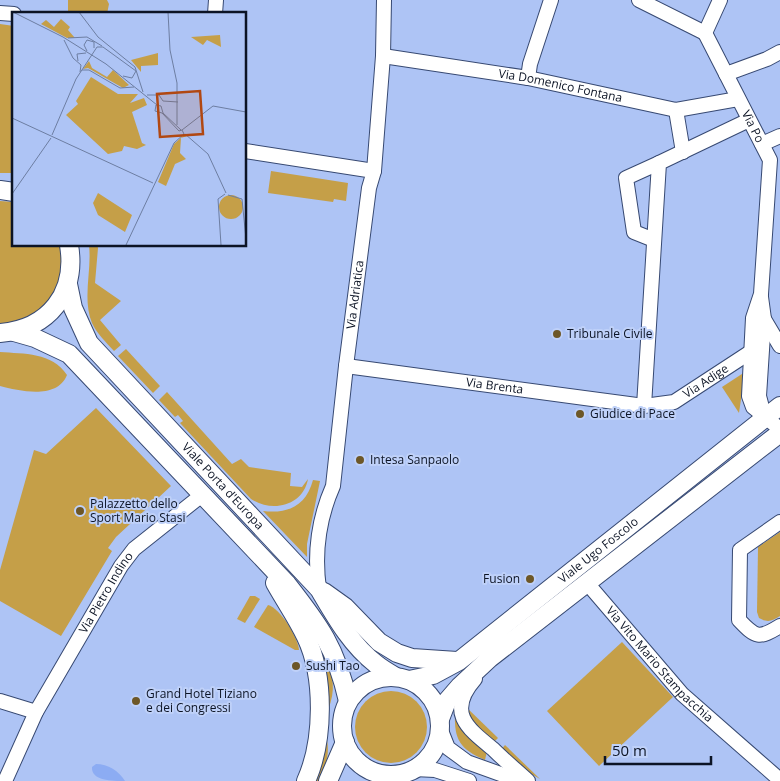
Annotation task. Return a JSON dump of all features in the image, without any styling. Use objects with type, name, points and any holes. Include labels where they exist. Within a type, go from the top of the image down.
[{"type":"main road","name":"Viale Porta d'Europa","points":[[69,246],[71,260],[68,284],[73,308],[89,343],[320,589],[338,622],[359,648],[376,665],[403,678]]},
{"type":"main road","name":"Viale Porta d'Europa","points":[[7,333],[27,328],[50,313],[59,302],[68,284]]},
{"type":"main road","name":"Viale Porta d'Europa","points":[[7,333],[35,338],[69,354],[287,584],[314,617],[326,637],[340,667],[348,701]]},
{"type":"main road","name":"Viale Ugo Foscolo","points":[[403,678],[433,675],[459,661],[780,406]]},
{"type":"main road","name":"Viale Ugo Foscolo","points":[[440,723],[447,701],[460,686],[498,651],[780,434]]},
{"type":"main road","points":[[255,551],[295,616],[313,655],[319,698],[319,724],[314,758],[306,781]]},
{"type":"main road","points":[[320,589],[345,607],[379,642],[397,654],[412,658],[459,661]]},
{"type":"main road","points":[[328,781],[333,773],[344,742],[342,724],[348,701],[355,692],[369,682],[385,677],[403,678],[420,686],[430,695],[436,706],[440,723],[439,738],[430,756],[414,769],[395,775],[375,772],[365,767],[353,756],[344,742]]},
{"type":"main road","points":[[319,724],[342,724]]},
{"type":"main road","points":[[365,781],[386,774]]},
{"type":"street","name":"Via Adriatica","points":[[320,589],[316,570],[318,534],[325,504],[333,486],[369,188],[374,171],[384,0]]},
{"type":"street","points":[[528,78],[530,64],[551,0]]},
{"type":"street","points":[[639,0],[705,33],[720,0]]},
{"type":"street","name":"Via Po","points":[[705,33],[762,144],[775,157],[761,294],[753,318],[749,396],[753,407],[780,429]]},
{"type":"street","points":[[726,74],[767,59],[780,52]]},
{"type":"street","name":"Via Domenico Fontana","points":[[382,56],[528,78],[676,110],[738,99]]},
{"type":"street","points":[[676,110],[683,152]]},
{"type":"street","points":[[654,240],[634,232],[626,178],[749,120]]},
{"type":"street","points":[[762,144],[780,136]]},
{"type":"street","points":[[246,151],[374,171]]},
{"type":"street","points":[[644,406],[659,164]]},
{"type":"street","name":"Via Po","points":[[761,294],[764,319],[759,396],[765,418]]},
{"type":"street","name":"Via Po","points":[[764,319],[780,346]]},
{"type":"street","name":"Via Adige","points":[[644,406],[674,402],[752,351]]},
{"type":"street","name":"Via Brenta","points":[[346,366],[644,406]]},
{"type":"street","name":"Via Pietro Indino","points":[[5,781],[36,712],[121,566],[134,549],[202,495]]},
{"type":"street","points":[[780,522],[740,550],[739,610],[739,620],[752,633],[766,635],[780,626]]},
{"type":"street","name":"Via Vito Mario Stampacchia","points":[[587,583],[682,694],[780,780]]},
{"type":"street","points":[[498,651],[468,686],[462,700],[463,722],[528,781]]},
{"type":"street","points":[[0,701],[36,712]]},
{"type":"street","points":[[440,723],[448,748],[467,762],[520,781]]},
{"type":"street","points":[[414,769],[435,770],[469,781]]},
{"type":"shaded area","points":[[68,0],[107,0],[109,4],[107,12],[68,12]]},
{"type":"shaded area","points":[[0,24],[12,26],[12,173],[0,173]]},
{"type":"shaded area","points":[[271,171],[348,183],[346,201],[334,199],[333,202],[268,193]]},
{"type":"shaded area","points":[[0,201],[12,202],[12,246],[60,246],[63,264],[57,289],[41,311],[27,320],[0,325]]},
{"type":"shaded area","points":[[89,246],[97,246],[95,283],[121,301],[100,320],[121,345],[114,351],[96,331],[89,314],[87,294]]},
{"type":"shaded area","points":[[126,349],[160,386],[153,393],[118,356]]},
{"type":"shaded area","points":[[0,352],[28,354],[46,358],[61,367],[67,375],[62,383],[47,391],[27,391],[0,386]]},
{"type":"shaded area","points":[[745,372],[739,413],[722,387]]},
{"type":"shaded area","points":[[167,392],[232,464],[241,459],[249,467],[291,473],[290,486],[302,487],[308,479],[300,495],[293,501],[277,506],[268,506],[251,499],[180,423],[183,421],[178,415],[175,417],[159,400]]},
{"type":"shaded area","name":"Palazzetto dello Sport Mario Stasi","points":[[96,408],[171,486],[116,537],[108,548],[112,551],[61,636],[0,601],[0,570],[34,450],[46,454]]},
{"type":"shaded area","points":[[313,480],[320,481],[307,544],[307,557],[263,511],[280,511],[295,506],[306,496]]},
{"type":"shaded area","points":[[780,532],[780,616],[767,621],[759,618],[757,612],[758,547]]},
{"type":"shaded area","points":[[250,596],[260,599],[245,623],[237,619]]},
{"type":"shaded area","points":[[268,605],[278,611],[288,624],[299,650],[295,650],[254,627]]},
{"type":"shaded area","points":[[622,642],[673,697],[599,766],[547,711]]},
{"type":"shaded area","points":[[324,656],[333,683],[331,703],[328,710],[328,685],[321,658]]},
{"type":"shaded area","points":[[391,691],[411,697],[421,707],[427,727],[421,747],[411,757],[391,763],[371,757],[361,747],[355,727],[361,707],[371,697]]},
{"type":"shaded area","points":[[465,706],[498,738],[493,743],[475,728]]},
{"type":"shaded area","points":[[455,713],[460,726],[467,735],[487,751],[485,760],[470,752],[460,742],[457,737]]},
{"type":"shaded area","points":[[327,740],[328,746],[324,771],[320,781],[313,781],[323,755]]},
{"type":"shaded area","points":[[505,745],[540,779],[528,772],[501,750]]},
{"type":"water","points":[[96,764],[105,765],[113,769],[125,781],[99,778],[93,772],[92,767]]},
{"type":"place","name":"Tribunale Civile","points":[[557,334]]},
{"type":"place","name":"Giudice di Pace","points":[[580,414]]},
{"type":"place","name":"Intesa Sanpaolo","points":[[360,460]]},
{"type":"place","name":"Palazzetto dello Sport Mario Stasi","points":[[80,511]]},
{"type":"place","name":"Fusion","points":[[530,579]]},
{"type":"place","name":"Sushi Tao","points":[[296,666]]},
{"type":"place","name":"Grand Hotel Tiziano e dei Congressi","points":[[136,701]]}]
